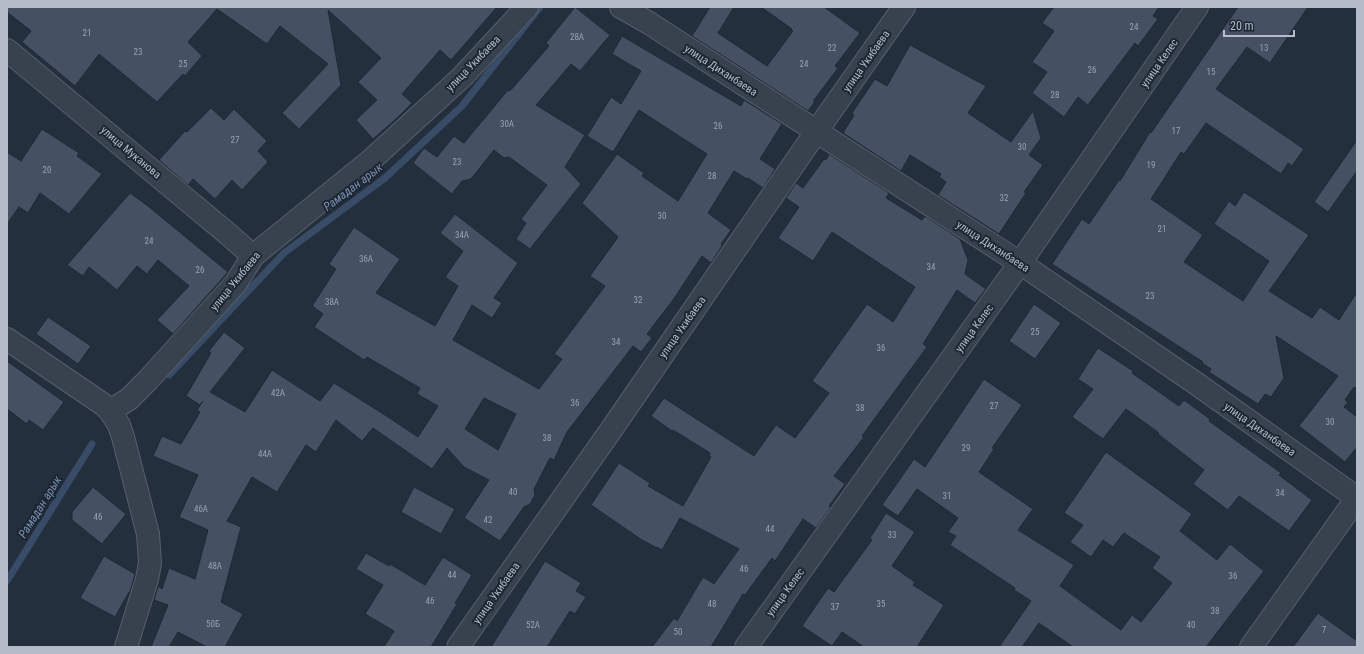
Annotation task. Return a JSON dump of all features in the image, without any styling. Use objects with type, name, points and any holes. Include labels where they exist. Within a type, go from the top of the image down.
[{"type":"street","name":"улица Укибаева","points":[[110,411],[129,399],[148,380],[236,283],[252,256],[370,161],[462,77],[527,7]]},
{"type":"street","name":"улица Диханбаева","points":[[621,7],[649,23],[1020,263],[1194,382],[1357,498],[1251,647]]},
{"type":"street","name":"улица Укибаева","points":[[458,647],[904,7]]},
{"type":"street","name":"улица Келес","points":[[746,647],[1020,263],[1197,7]]},
{"type":"street","name":"улица Муканова","points":[[7,50],[252,256]]},
{"type":"street","points":[[7,338],[92,396],[110,411],[119,425],[148,534],[150,563],[147,579],[126,647]]},
{"type":"building","points":[[7,7],[497,7],[451,60],[440,50],[402,94],[412,103],[373,139],[356,120],[377,100],[358,82],[381,58],[328,10],[341,85],[299,129],[282,113],[328,64],[280,26],[267,44],[217,9],[188,42],[202,56],[185,76],[183,74],[157,102],[99,54],[75,86],[22,42],[31,31],[7,12]]},
{"type":"building","points":[[575,7],[610,35],[580,71],[571,64],[536,105],[585,135],[565,167],[581,184],[530,249],[516,239],[526,223],[521,219],[547,185],[509,157],[504,158],[494,150],[471,179],[462,181],[452,194],[413,163],[424,148],[437,157],[454,136],[464,143],[508,90],[510,91],[549,46],[546,43]]},
{"type":"building","points":[[710,7],[734,7],[718,33],[767,66],[793,31],[761,7],[824,7],[860,33],[835,66],[838,68],[814,100],[814,103],[808,111],[692,36]]},
{"type":"building","points":[[1054,7],[1159,7],[1153,16],[1158,19],[1138,46],[1135,43],[1088,105],[1078,97],[1064,117],[1032,93],[1047,72],[1032,62],[1054,31],[1042,23]]},
{"type":"building","points":[[1238,7],[1308,7],[1270,63],[1247,47],[1216,89],[1304,149],[1292,166],[1288,163],[1281,174],[1206,123],[1184,154],[1181,152],[1151,199],[1203,235],[1184,262],[1243,301],[1269,261],[1214,224],[1229,201],[1235,206],[1244,192],[1309,235],[1269,291],[1312,318],[1320,307],[1339,320],[1357,292],[1357,389],[1354,387],[1345,400],[1348,402],[1344,407],[1357,417],[1357,447],[1345,462],[1299,426],[1338,376],[1276,336],[1284,378],[1271,397],[1265,394],[1258,404],[1209,372],[1211,369],[1202,363],[1203,362],[1052,264],[1082,219],[1089,224],[1119,180],[1120,181],[1150,132],[1151,133]]},
{"type":"building","points":[[622,36],[741,106],[744,100],[782,124],[760,159],[775,169],[763,188],[734,171],[708,213],[731,230],[721,244],[722,246],[711,263],[702,256],[673,300],[647,334],[652,338],[641,352],[633,346],[567,432],[554,460],[550,458],[534,489],[535,495],[530,504],[524,507],[500,541],[464,518],[489,480],[464,467],[447,448],[432,469],[373,428],[362,441],[336,420],[316,452],[306,445],[277,492],[252,477],[227,521],[241,527],[221,602],[243,614],[225,647],[207,647],[178,632],[169,647],[151,647],[168,605],[154,600],[158,586],[162,589],[169,568],[195,579],[208,530],[179,517],[198,475],[153,456],[162,436],[181,444],[200,412],[197,410],[203,401],[200,405],[186,396],[211,353],[209,351],[224,332],[245,348],[210,392],[245,412],[272,370],[320,401],[334,383],[418,437],[438,406],[417,394],[420,388],[367,357],[364,360],[314,327],[323,314],[312,306],[336,269],[329,264],[354,227],[400,259],[376,293],[435,326],[458,286],[445,277],[463,251],[440,233],[455,214],[518,263],[494,298],[502,303],[492,318],[472,305],[453,340],[539,389],[562,359],[554,354],[605,286],[590,276],[618,237],[582,203],[617,154],[644,173],[642,176],[678,201],[707,154],[639,110],[613,152],[587,136],[611,97],[621,104],[641,71],[612,54]],"holes":[[[484,398],[516,414],[498,450],[465,429]]]},
{"type":"building","points":[[910,45],[986,86],[968,113],[1011,142],[1033,111],[1041,138],[1029,155],[1043,165],[1024,192],[1026,193],[999,234],[938,195],[946,182],[939,177],[941,174],[910,155],[901,171],[843,133],[854,115],[852,113],[875,79],[887,86]]},
{"type":"building","points":[[211,108],[224,120],[234,109],[267,141],[258,151],[268,162],[242,190],[232,180],[215,199],[193,179],[188,185],[159,160],[185,131],[187,132]]},
{"type":"building","points":[[42,129],[79,153],[77,156],[102,174],[69,214],[40,193],[28,213],[19,207],[7,224],[7,152],[21,161]]},
{"type":"building","points":[[1357,140],[1357,171],[1328,212],[1314,202]]},
{"type":"building","points":[[829,154],[889,193],[886,198],[922,220],[925,216],[960,239],[968,260],[965,274],[986,289],[975,303],[957,290],[923,344],[927,347],[862,436],[864,437],[834,476],[845,484],[829,506],[831,507],[816,528],[803,519],[775,561],[772,558],[745,595],[743,594],[711,647],[652,647],[674,618],[677,621],[703,577],[714,584],[739,549],[680,518],[662,550],[642,540],[591,505],[619,463],[650,483],[648,486],[683,506],[711,457],[709,456],[710,453],[673,430],[672,431],[651,416],[664,398],[754,456],[776,425],[795,438],[829,393],[812,381],[867,304],[893,322],[915,287],[832,232],[813,261],[778,238],[799,207],[786,198],[796,183],[803,188],[824,159],[826,160]]},
{"type":"building","points":[[130,193],[228,272],[173,334],[157,320],[189,286],[158,260],[147,274],[137,266],[117,290],[89,267],[83,276],[67,265]]},
{"type":"building","points":[[1034,304],[1061,323],[1035,359],[1009,341]]},
{"type":"building","points":[[48,317],[91,346],[78,364],[36,334]]},
{"type":"building","points":[[1098,348],[1133,371],[1132,373],[1179,406],[1184,400],[1210,419],[1209,421],[1281,473],[1279,475],[1312,500],[1289,531],[1239,496],[1228,510],[1193,484],[1204,470],[1158,434],[1159,433],[1126,409],[1103,439],[1072,417],[1093,389],[1078,379]]},
{"type":"building","points":[[7,361],[64,402],[43,430],[29,420],[27,424],[7,409]]},
{"type":"building","points":[[984,379],[1022,405],[992,448],[994,449],[979,472],[1033,509],[1018,530],[1074,565],[1060,586],[1121,630],[1132,615],[1141,622],[1172,583],[1152,568],[1160,557],[1124,533],[1113,547],[1103,540],[1091,557],[1070,542],[1083,525],[1064,513],[1106,452],[1192,514],[1180,531],[1217,560],[1230,544],[1264,571],[1206,647],[1073,647],[1039,623],[1022,647],[999,647],[1031,601],[1014,590],[1015,588],[950,545],[956,536],[948,532],[958,518],[917,489],[898,516],[882,505],[914,459],[925,467]]},
{"type":"building","points":[[93,487],[126,514],[102,544],[72,520],[72,512]]},
{"type":"building","points":[[414,487],[455,509],[441,534],[401,512]]},
{"type":"building","points":[[886,513],[915,532],[892,566],[915,582],[913,585],[944,605],[917,647],[864,647],[842,632],[832,646],[802,626],[828,588],[834,592],[872,540],[870,538]]},
{"type":"building","points":[[366,553],[389,566],[390,564],[425,585],[443,557],[472,575],[455,603],[457,604],[431,647],[384,647],[394,631],[365,614],[383,585],[356,569]]},
{"type":"building","points":[[104,556],[135,574],[130,592],[115,617],[80,598]]},
{"type":"building","points":[[545,561],[581,583],[576,591],[586,597],[575,614],[570,611],[547,647],[491,647]]},
{"type":"building","points":[[1318,613],[1357,641],[1357,647],[1293,647]]},
{"type":"waterway","name":"Рамадан арык","points":[[169,375],[284,253],[385,178],[462,106],[540,7]]},
{"type":"waterway","name":"Рамадан арык","points":[[7,581],[92,444]]}]
